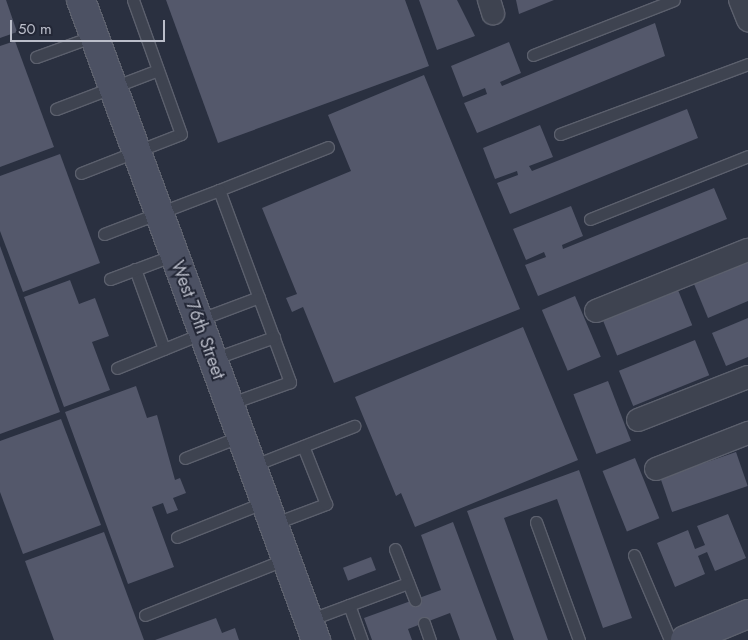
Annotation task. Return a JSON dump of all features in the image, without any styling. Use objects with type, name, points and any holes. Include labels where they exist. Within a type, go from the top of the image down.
[{"type":"street","name":"West 76th Street","points":[[81,0],[314,633]]},
{"type":"street","points":[[740,0],[748,20]]},
{"type":"street","points":[[596,311],[748,250]]},
{"type":"street","points":[[638,420],[748,377]]},
{"type":"street","points":[[656,469],[748,433]]},
{"type":"street","points":[[701,637],[748,614]]},
{"type":"lane","points":[[81,173],[181,134],[132,0]]},
{"type":"lane","points":[[533,55],[674,0]]},
{"type":"lane","points":[[36,57],[94,36]]},
{"type":"lane","points":[[560,134],[748,64]]},
{"type":"lane","points":[[56,109],[158,70]]},
{"type":"lane","points":[[104,234],[328,147]]},
{"type":"lane","points":[[590,219],[748,156]]},
{"type":"lane","points":[[219,190],[290,382],[229,404]]},
{"type":"lane","points":[[110,279],[174,255]]},
{"type":"lane","points":[[135,269],[164,349]]},
{"type":"lane","points":[[117,368],[164,349],[200,326],[259,297]]},
{"type":"lane","points":[[213,360],[274,337]]},
{"type":"lane","points":[[252,466],[354,426]]},
{"type":"lane","points":[[184,458],[241,436]]},
{"type":"lane","points":[[177,537],[269,513],[326,504],[304,446]]},
{"type":"lane","points":[[536,522],[579,640]]},
{"type":"lane","points":[[395,549],[415,600]]},
{"type":"lane","points":[[634,555],[670,640]]},
{"type":"lane","points":[[145,615],[286,559]]},
{"type":"lane","points":[[314,633],[349,605],[408,583]]},
{"type":"lane","points":[[349,605],[362,640]]},
{"type":"lane","points":[[424,623],[430,640]]},
{"type":"building","points":[[0,0],[6,0],[17,32],[0,38]]},
{"type":"building","points":[[166,0],[405,0],[429,66],[218,143]]},
{"type":"building","points":[[419,0],[457,0],[475,36],[437,50]]},
{"type":"building","points":[[516,0],[554,0],[519,14]]},
{"type":"building","points":[[655,23],[665,56],[477,133],[464,103],[487,94],[485,88],[463,97],[451,66],[509,42],[521,73],[500,82],[502,86]]},
{"type":"building","points":[[15,41],[54,147],[0,167],[0,46]]},
{"type":"building","points":[[424,75],[520,309],[334,383],[303,307],[292,312],[286,298],[297,294],[262,208],[351,171],[328,115]]},
{"type":"building","points":[[687,109],[698,138],[510,214],[497,183],[518,175],[517,171],[495,179],[483,148],[540,125],[553,157],[529,166],[532,171]]},
{"type":"building","points":[[60,154],[100,263],[23,292],[0,231],[0,176]]},
{"type":"building","points":[[714,188],[727,219],[538,296],[525,265],[546,257],[544,252],[526,260],[513,229],[571,206],[583,236],[562,245],[563,249]]},
{"type":"building","points":[[0,246],[60,412],[0,434]]},
{"type":"building","points":[[748,261],[748,301],[708,318],[694,284]]},
{"type":"building","points":[[70,280],[79,304],[95,298],[109,336],[92,342],[110,390],[64,407],[24,297]]},
{"type":"building","points":[[678,290],[692,325],[617,356],[603,320]]},
{"type":"building","points":[[575,296],[601,357],[568,371],[542,310]]},
{"type":"building","points":[[748,318],[748,357],[726,366],[712,333]]},
{"type":"building","points":[[523,327],[578,460],[415,527],[401,493],[396,496],[355,397]]},
{"type":"building","points":[[695,340],[709,375],[633,406],[619,371]]},
{"type":"building","points":[[608,381],[631,441],[596,454],[573,394]]},
{"type":"building","points":[[136,386],[147,418],[157,415],[175,480],[180,478],[186,493],[173,498],[178,510],[167,514],[163,503],[152,507],[174,567],[128,584],[65,412]]},
{"type":"building","points":[[61,419],[101,525],[23,554],[0,492],[0,441]]},
{"type":"building","points":[[736,452],[748,486],[672,512],[660,478]]},
{"type":"building","points":[[635,458],[659,518],[627,531],[603,471]]},
{"type":"building","points":[[579,470],[632,618],[603,628],[557,499],[504,518],[548,640],[514,640],[467,511]]},
{"type":"building","points":[[728,514],[746,558],[715,571],[707,552],[698,556],[705,574],[675,587],[657,543],[688,530],[695,549],[705,545],[697,526]]},
{"type":"building","points":[[453,522],[497,640],[460,640],[450,613],[408,629],[412,640],[372,640],[364,618],[441,590],[421,535]]},
{"type":"building","points":[[104,532],[144,640],[54,640],[25,561]]},
{"type":"building","points":[[371,557],[376,570],[348,581],[343,568]]},
{"type":"building","points":[[216,618],[222,633],[235,628],[239,640],[155,640]]}]
